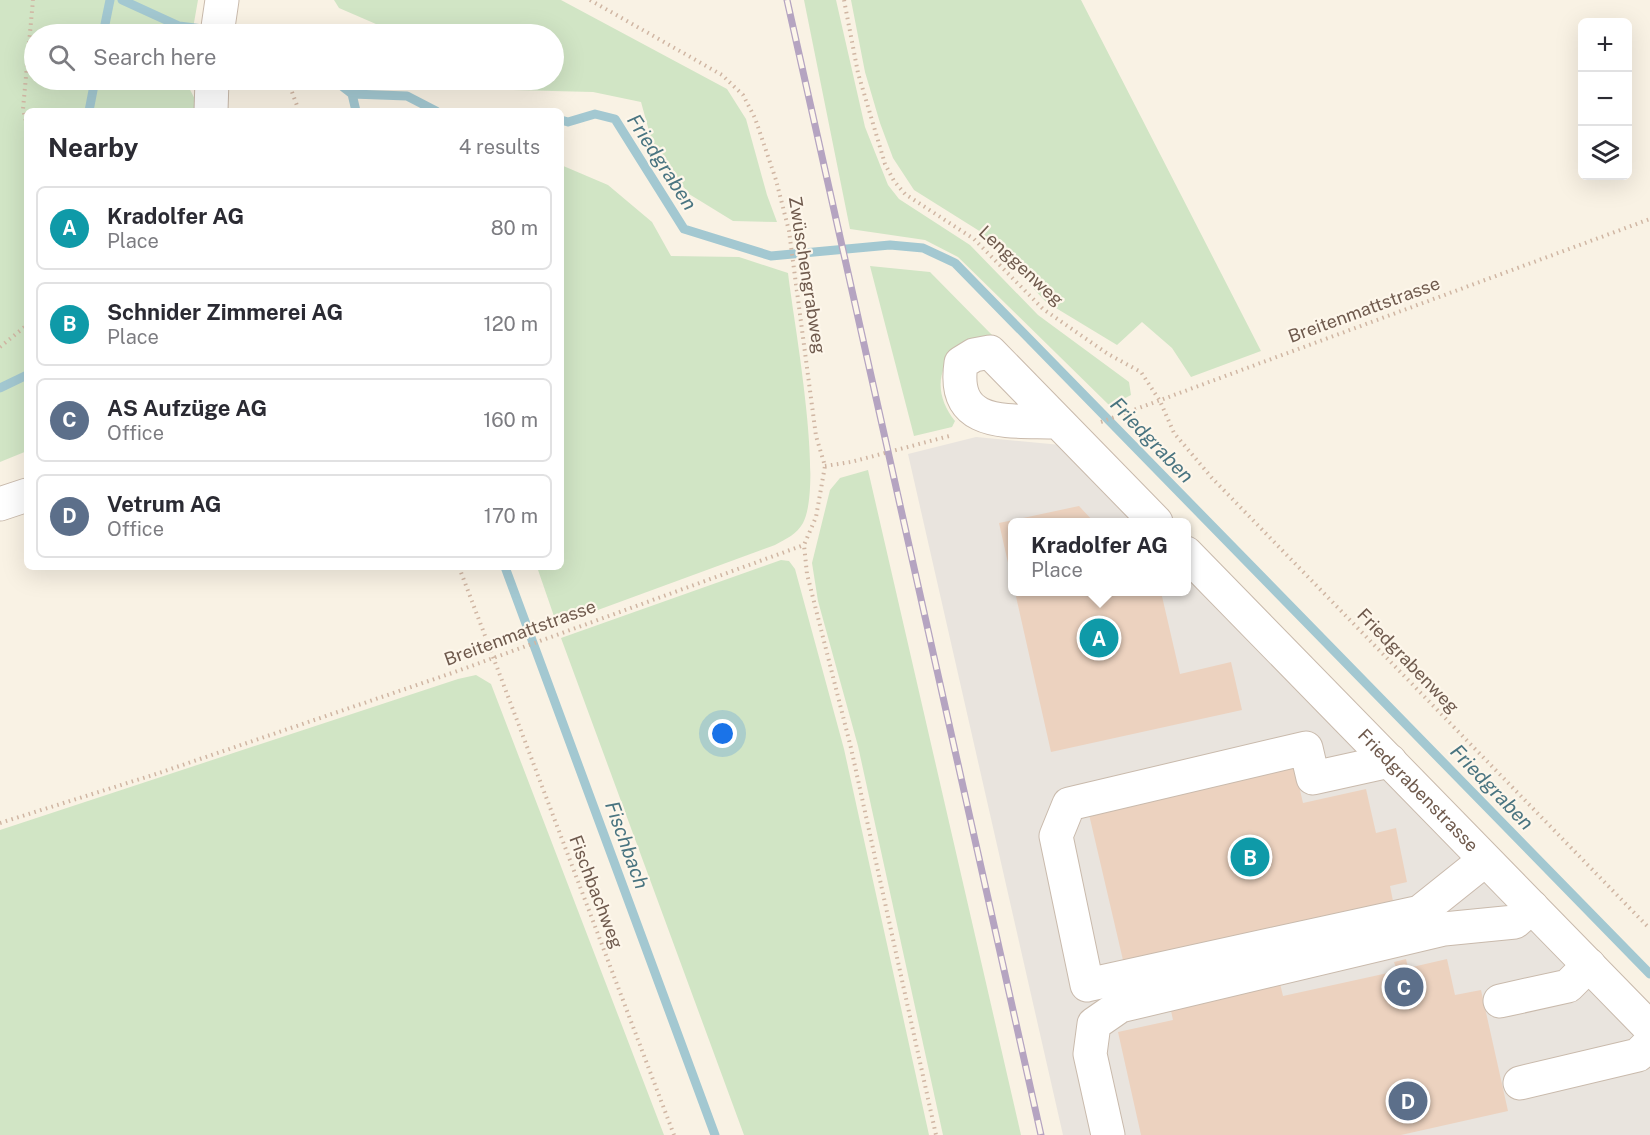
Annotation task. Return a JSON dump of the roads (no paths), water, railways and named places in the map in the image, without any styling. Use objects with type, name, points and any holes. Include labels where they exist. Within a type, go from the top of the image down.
[{"type":"lane","points":[[218,24],[222,0]]},
{"type":"lane","points":[[1057,422],[993,419],[971,411],[962,397],[959,379],[961,363],[974,355],[990,352],[1152,518]]},
{"type":"lane","points":[[0,504],[24,496]]},
{"type":"lane","name":"Friedgrabenstrasse","points":[[1191,558],[1650,1028]]},
{"type":"lane","points":[[1390,761],[1313,778],[1306,748],[1069,804],[1056,837],[1087,985],[1420,912],[1485,860]]},
{"type":"lane","points":[[1108,1135],[1090,1054],[1094,1024],[1120,1006],[1444,929],[1515,922],[1532,907]]},
{"type":"lane","points":[[1500,1001],[1568,986],[1589,966]]},
{"type":"lane","points":[[1520,1083],[1638,1055],[1650,1043]]},
{"type":"waterway","points":[[105,24],[110,0]]},
{"type":"waterway","name":"Fischbach","points":[[122,0],[175,24]]},
{"type":"waterway","points":[[90,108],[93,90]]},
{"type":"waterway","name":"Fischbach","points":[[347,90],[352,94],[355,108]]},
{"type":"waterway","name":"Friedgraben","points":[[352,94],[407,96],[430,108]]},
{"type":"waterway","name":"Friedgraben","points":[[564,121],[568,122],[595,114],[615,119],[684,229],[771,256],[890,245],[923,248],[955,263],[1650,974]]},
{"type":"waterway","points":[[0,388],[24,376]]},
{"type":"waterway","name":"Fischbach","points":[[506,570],[715,1135]]},
{"type":"railway","points":[[787,0],[1041,1135]]},
{"type":"place","name":"Kradolfer AG","points":[[1099,638]]},
{"type":"place","name":"Schnider Zimmerei AG","points":[[1250,857]]},
{"type":"place","name":"AS Aufzüge AG","points":[[1404,987]]},
{"type":"place","name":"Vetrum AG","points":[[1408,1101]]}]
